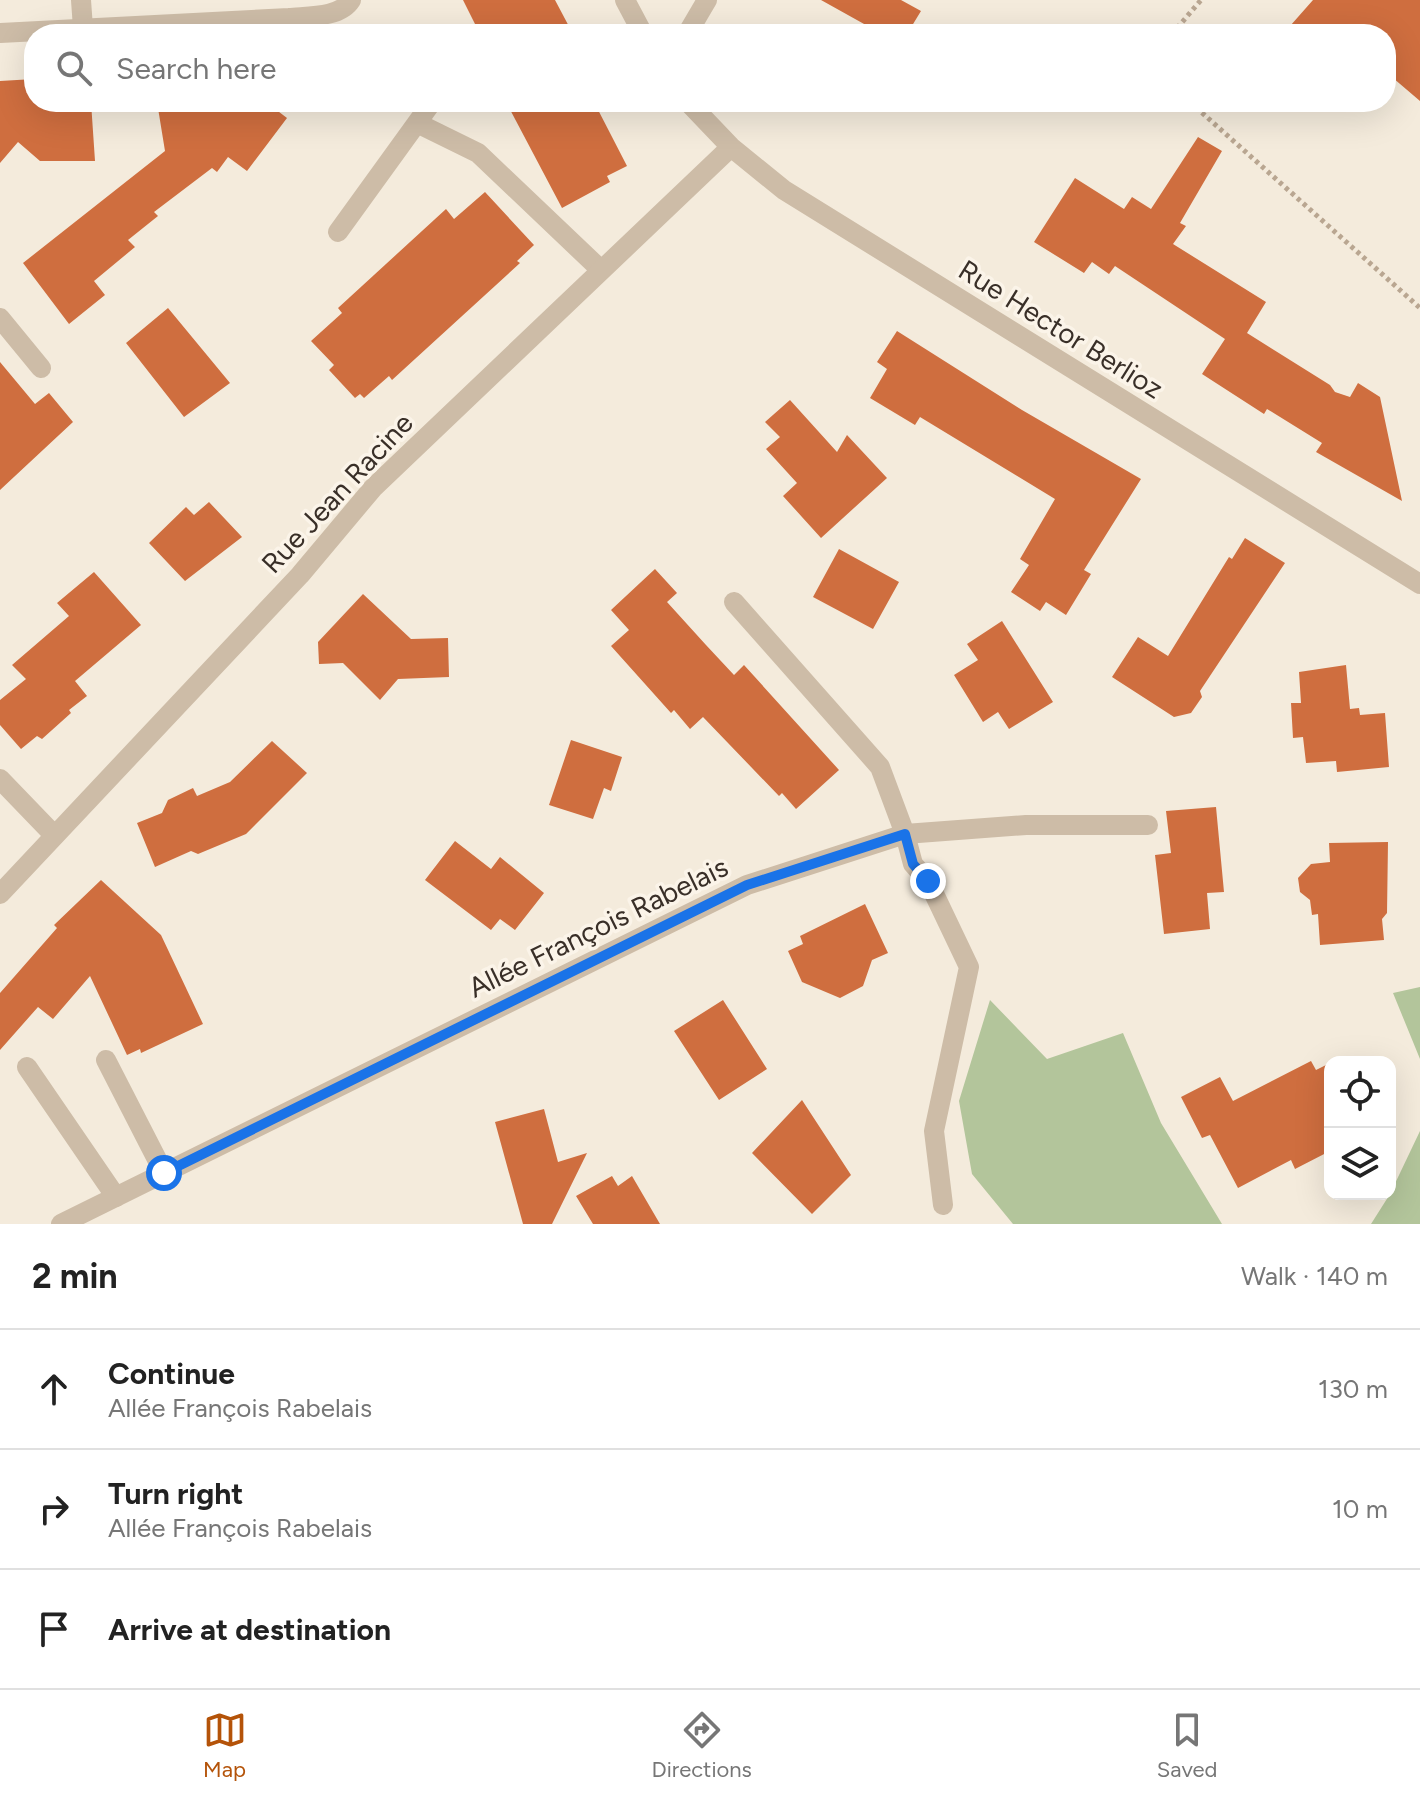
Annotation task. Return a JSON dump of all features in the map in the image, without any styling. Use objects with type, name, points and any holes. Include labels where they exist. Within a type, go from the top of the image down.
[{"type":"street","points":[[81,0],[83,24]]},
{"type":"street","points":[[165,24],[331,13],[347,6],[351,0]]},
{"type":"street","points":[[625,0],[638,24]]},
{"type":"street","points":[[693,24],[707,0]]},
{"type":"street","points":[[0,33],[24,32]]},
{"type":"street","points":[[338,232],[425,112]]},
{"type":"street","name":"Rue Hector Berlioz","points":[[698,112],[731,147],[784,190],[1420,584]]},
{"type":"street","points":[[417,123],[478,153],[601,270]]},
{"type":"street","name":"Rue Jean Racine","points":[[0,894],[53,834],[300,575],[373,488],[731,147]]},
{"type":"street","points":[[0,318],[41,368]]},
{"type":"street","points":[[734,602],[880,767],[913,864],[928,881],[969,967],[934,1131],[943,1205]]},
{"type":"street","points":[[0,779],[53,834]]},
{"type":"street","name":"Allée François Rabelais","points":[[61,1224],[747,885],[905,834],[1026,825],[1148,825]]},
{"type":"street","points":[[106,1060],[164,1173]]},
{"type":"street","points":[[27,1067],[116,1197]]},
{"type":"path","points":[[1181,24],[1201,0]]},
{"type":"path","points":[[1201,112],[1420,308]]},
{"type":"green space","points":[[1420,987],[1420,1059],[1393,993]]},
{"type":"green space","points":[[990,1000],[1047,1059],[1123,1033],[1161,1123],[1222,1224],[1013,1224],[972,1174],[959,1101]]},
{"type":"green space","points":[[1420,1131],[1420,1224],[1371,1224],[1386,1200],[1396,1200],[1396,1181]]},
{"type":"building","points":[[463,0],[555,0],[568,24],[475,24]]},
{"type":"building","points":[[821,0],[901,0],[921,11],[913,24],[864,24]]},
{"type":"building","points":[[1313,0],[1420,0],[1420,101],[1396,81],[1396,24],[1292,24]]},
{"type":"building","points":[[24,80],[24,112],[92,112],[95,161],[40,161],[18,142],[0,163],[0,81]]},
{"type":"building","points":[[159,112],[279,112],[287,118],[247,171],[228,157],[217,172],[212,168],[154,212],[158,216],[128,240],[135,247],[94,281],[105,295],[69,324],[23,263],[165,151]]},
{"type":"building","points":[[511,112],[599,112],[627,166],[607,176],[610,182],[562,208]]},
{"type":"building","points":[[1198,137],[1222,151],[1180,223],[1186,226],[1173,244],[1266,302],[1247,333],[1330,385],[1335,392],[1350,397],[1358,383],[1380,397],[1402,501],[1316,452],[1322,443],[1267,409],[1264,414],[1202,374],[1225,339],[1115,266],[1109,274],[1092,262],[1084,273],[1034,242],[1075,178],[1124,209],[1132,197],[1151,209]]},
{"type":"building","points":[[485,192],[534,245],[517,261],[520,263],[392,380],[389,376],[364,398],[360,394],[355,398],[329,370],[334,365],[311,341],[342,313],[338,308],[446,209],[454,219]]},
{"type":"building","points":[[168,308],[230,383],[184,417],[126,343]]},
{"type":"building","points":[[897,331],[1022,410],[1141,479],[1084,570],[1091,574],[1066,615],[1046,602],[1040,611],[1011,592],[1029,565],[1020,559],[1055,499],[920,417],[915,425],[870,398],[887,369],[877,362]]},
{"type":"building","points":[[0,362],[35,404],[49,393],[73,422],[0,490]]},
{"type":"building","points":[[790,400],[837,452],[847,435],[887,478],[821,538],[783,496],[797,483],[766,449],[780,437],[765,422]]},
{"type":"building","points":[[209,502],[242,537],[185,581],[149,543],[186,507],[194,515]]},
{"type":"building","points":[[1245,538],[1285,563],[1200,691],[1202,697],[1191,713],[1174,717],[1112,677],[1138,637],[1168,656],[1229,557],[1232,559]]},
{"type":"building","points":[[839,549],[899,582],[873,629],[813,597]]},
{"type":"building","points":[[655,569],[677,593],[667,602],[706,645],[734,675],[744,665],[839,770],[796,809],[782,793],[779,796],[703,717],[690,729],[674,710],[671,713],[611,646],[629,630],[611,610]]},
{"type":"building","points":[[94,572],[141,625],[75,681],[87,696],[69,710],[71,713],[42,739],[37,736],[21,749],[0,725],[0,700],[26,679],[12,665],[69,616],[57,603]]},
{"type":"building","points":[[363,594],[411,639],[448,638],[449,677],[398,679],[380,700],[343,663],[319,664],[318,642]]},
{"type":"building","points":[[1002,621],[1053,702],[1009,729],[998,712],[983,722],[954,675],[978,660],[967,644]]},
{"type":"building","points":[[1346,665],[1350,709],[1359,708],[1360,715],[1385,713],[1389,767],[1337,772],[1336,761],[1306,763],[1303,737],[1293,738],[1291,703],[1301,703],[1299,672]]},
{"type":"building","points":[[571,740],[622,757],[611,791],[604,788],[593,819],[549,805]]},
{"type":"building","points":[[272,741],[307,773],[246,834],[198,854],[191,851],[155,867],[137,823],[162,813],[168,800],[193,788],[197,796],[230,782]]},
{"type":"building","points":[[1216,807],[1224,892],[1207,893],[1210,929],[1164,934],[1155,855],[1171,853],[1166,811]]},
{"type":"building","points":[[455,841],[491,869],[500,857],[544,893],[515,930],[500,919],[491,930],[425,880]]},
{"type":"building","points":[[1388,842],[1387,913],[1382,919],[1384,940],[1320,945],[1318,914],[1312,915],[1310,900],[1300,892],[1298,878],[1311,864],[1330,862],[1329,843]]},
{"type":"building","points":[[101,880],[161,935],[203,1024],[141,1053],[140,1049],[127,1055],[90,976],[53,1019],[38,1007],[0,1050],[0,993],[57,928],[54,925]]},
{"type":"building","points":[[865,904],[888,953],[872,960],[863,986],[840,998],[802,982],[788,951],[803,944],[800,936]]},
{"type":"building","points":[[723,1000],[767,1069],[719,1100],[674,1031]]},
{"type":"building","points":[[1311,1061],[1316,1070],[1324,1066],[1324,1154],[1295,1169],[1291,1160],[1238,1188],[1210,1135],[1202,1138],[1181,1097],[1220,1077],[1233,1101]]},
{"type":"building","points":[[802,1100],[851,1175],[812,1214],[752,1153]]},
{"type":"building","points":[[544,1109],[558,1162],[587,1153],[552,1224],[523,1224],[495,1122]]},
{"type":"building","points":[[612,1176],[618,1186],[632,1176],[660,1224],[593,1224],[576,1196]]},
{"type":"route","points":[[164,1173],[747,885],[905,834],[913,864],[928,881]]}]
